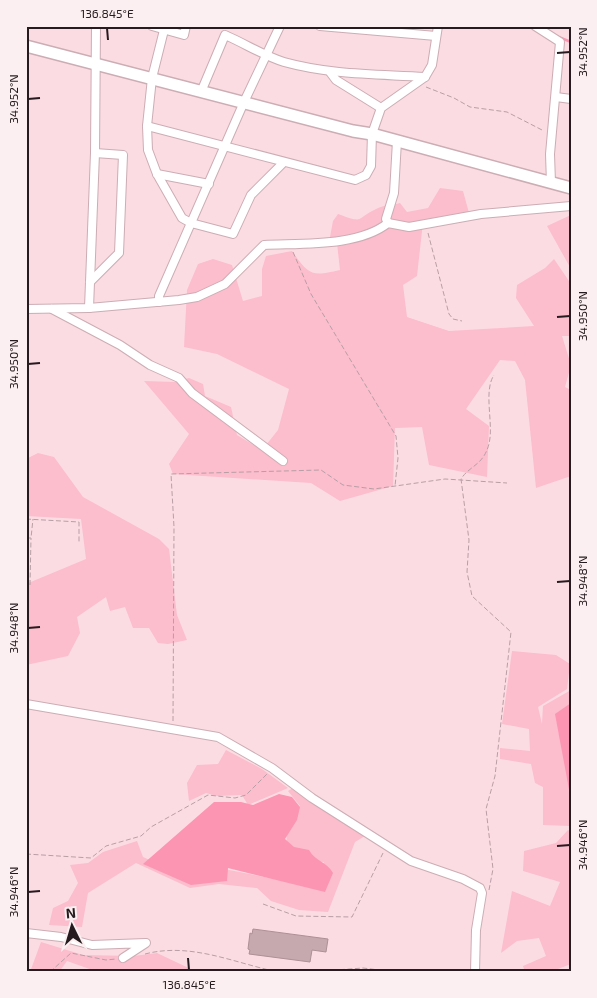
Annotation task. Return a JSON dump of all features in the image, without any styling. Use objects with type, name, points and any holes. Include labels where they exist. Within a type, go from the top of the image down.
[{"type":"street","points":[[89,308],[95,153],[96,26]]},
{"type":"street","points":[[152,26],[184,35],[186,26]]},
{"type":"street","points":[[159,302],[159,296],[244,102],[280,26]]},
{"type":"street","points":[[320,26],[436,36]]},
{"type":"street","points":[[147,126],[282,163],[355,180],[366,175],[371,166],[372,134],[381,108],[425,77],[432,65],[438,26]]},
{"type":"street","points":[[535,26],[560,42],[552,134],[551,182]]},
{"type":"street","points":[[164,30],[152,78],[147,126],[148,150],[156,174],[182,218],[191,223],[233,234],[251,195],[282,163]]},
{"type":"street","points":[[201,92],[225,35],[282,61],[330,72],[425,77]]},
{"type":"street","points":[[26,46],[353,131],[372,134],[571,188]]},
{"type":"street","points":[[330,72],[336,80],[381,108]]},
{"type":"street","points":[[556,97],[571,99]]},
{"type":"street","points":[[388,223],[386,219],[394,193],[397,141]]},
{"type":"street","points":[[90,282],[119,253],[120,234],[123,154],[95,153]]},
{"type":"street","points":[[156,174],[209,184]]},
{"type":"street","points":[[26,309],[89,308],[179,300],[211,293],[226,284],[240,272],[264,245],[353,238],[374,233],[388,223],[409,227],[481,214],[571,206]]},
{"type":"street","points":[[52,310],[120,345],[150,365],[179,378],[192,393],[282,462]]},
{"type":"street","points":[[26,704],[218,737],[272,768],[312,798],[411,861],[473,884],[482,893],[476,930],[476,972]]},
{"type":"street","points":[[26,933],[61,937],[92,945],[146,943],[123,958]]},
{"type":"path","points":[[417,83],[454,98],[464,105],[507,112],[552,134]]},
{"type":"path","points":[[425,224],[447,309],[452,319],[462,321]]},
{"type":"path","points":[[290,244],[311,294],[396,436],[398,458],[395,487]]},
{"type":"path","points":[[461,479],[482,460],[489,444],[491,422],[489,393],[494,375]]},
{"type":"path","points":[[174,730],[174,527],[171,474],[320,470],[343,485],[374,489],[428,480],[461,479],[507,483]]},
{"type":"path","points":[[461,479],[469,540],[467,572],[472,596],[510,632],[495,776],[486,809],[493,869],[492,882],[489,890],[482,893]]},
{"type":"path","points":[[26,519],[79,522],[79,542]]},
{"type":"path","points":[[30,585],[33,519]]},
{"type":"path","points":[[26,538],[31,538]]},
{"type":"path","points":[[26,854],[91,858],[106,846],[141,836],[151,827],[208,795],[235,798],[246,796],[272,768]]},
{"type":"path","points":[[263,904],[296,916],[352,917],[387,846]]},
{"type":"path","points":[[139,955],[165,950],[209,953],[278,972]]},
{"type":"path","points":[[50,972],[71,953],[106,960],[123,958]]},
{"type":"path","points":[[310,972],[363,968],[395,972]]},
{"type":"shaded area","points":[[440,188],[463,191],[469,213],[423,222],[417,276],[403,285],[407,317],[449,331],[534,326],[516,298],[517,285],[545,268],[554,259],[571,284],[571,336],[562,336],[571,365],[565,387],[571,390],[571,476],[536,488],[525,380],[515,361],[500,360],[466,409],[489,426],[487,477],[429,465],[422,427],[395,428],[393,486],[340,501],[311,483],[173,474],[169,464],[189,434],[144,381],[175,382],[189,378],[203,384],[205,396],[231,407],[237,435],[262,450],[278,430],[289,389],[217,354],[184,347],[187,290],[198,264],[213,259],[232,265],[243,301],[262,296],[262,269],[266,256],[292,251],[303,265],[312,272],[323,273],[340,270],[337,243],[330,237],[333,221],[338,214],[352,219],[359,219],[379,208],[400,203],[407,212],[428,208]]},
{"type":"shaded area","points":[[571,215],[571,269],[547,226]]},
{"type":"shaded area","points":[[38,453],[54,457],[83,497],[159,539],[169,549],[177,615],[187,640],[168,644],[158,643],[149,628],[133,628],[125,607],[110,611],[106,597],[77,617],[80,633],[68,656],[26,665],[26,584],[86,559],[81,519],[26,516],[26,459]]},
{"type":"shaded area","points":[[512,651],[556,655],[570,664],[567,689],[538,707],[542,724],[543,706],[571,690],[571,826],[543,825],[543,787],[535,783],[531,764],[500,759],[500,748],[530,751],[529,729],[502,724]]},
{"type":"shaded area","points":[[571,703],[571,800],[555,714]]},
{"type":"shaded area","points":[[226,750],[262,769],[288,788],[248,805],[242,795],[217,796],[206,793],[189,801],[187,783],[197,765],[218,764]]},
{"type":"shaded area","points":[[293,788],[365,836],[355,842],[328,912],[299,910],[271,901],[257,888],[219,884],[190,888],[136,863],[88,893],[82,927],[49,925],[53,908],[68,901],[78,883],[70,865],[88,863],[103,852],[137,841],[143,857],[188,877],[224,869],[315,887],[324,862],[301,861],[287,847],[286,827],[300,806],[288,791]]},
{"type":"shaded area","points":[[279,794],[292,797],[300,807],[297,820],[285,839],[294,847],[309,850],[314,857],[328,866],[333,873],[325,892],[228,868],[227,881],[191,885],[143,864],[214,802],[241,802],[253,805]]},
{"type":"shaded area","points":[[568,830],[571,832],[571,964],[550,972],[525,972],[523,966],[546,956],[539,938],[517,941],[501,953],[512,891],[550,906],[560,882],[523,871],[524,851],[556,843]]},
{"type":"shaded area","points":[[41,942],[83,955],[134,956],[157,953],[197,972],[98,972],[67,961],[59,972],[30,972]]},
{"type":"building","points":[[253,929],[328,939],[326,952],[312,950],[310,962],[249,954],[250,933],[252,934]]},
{"type":"waterway","points":[[556,36],[571,42]]}]
